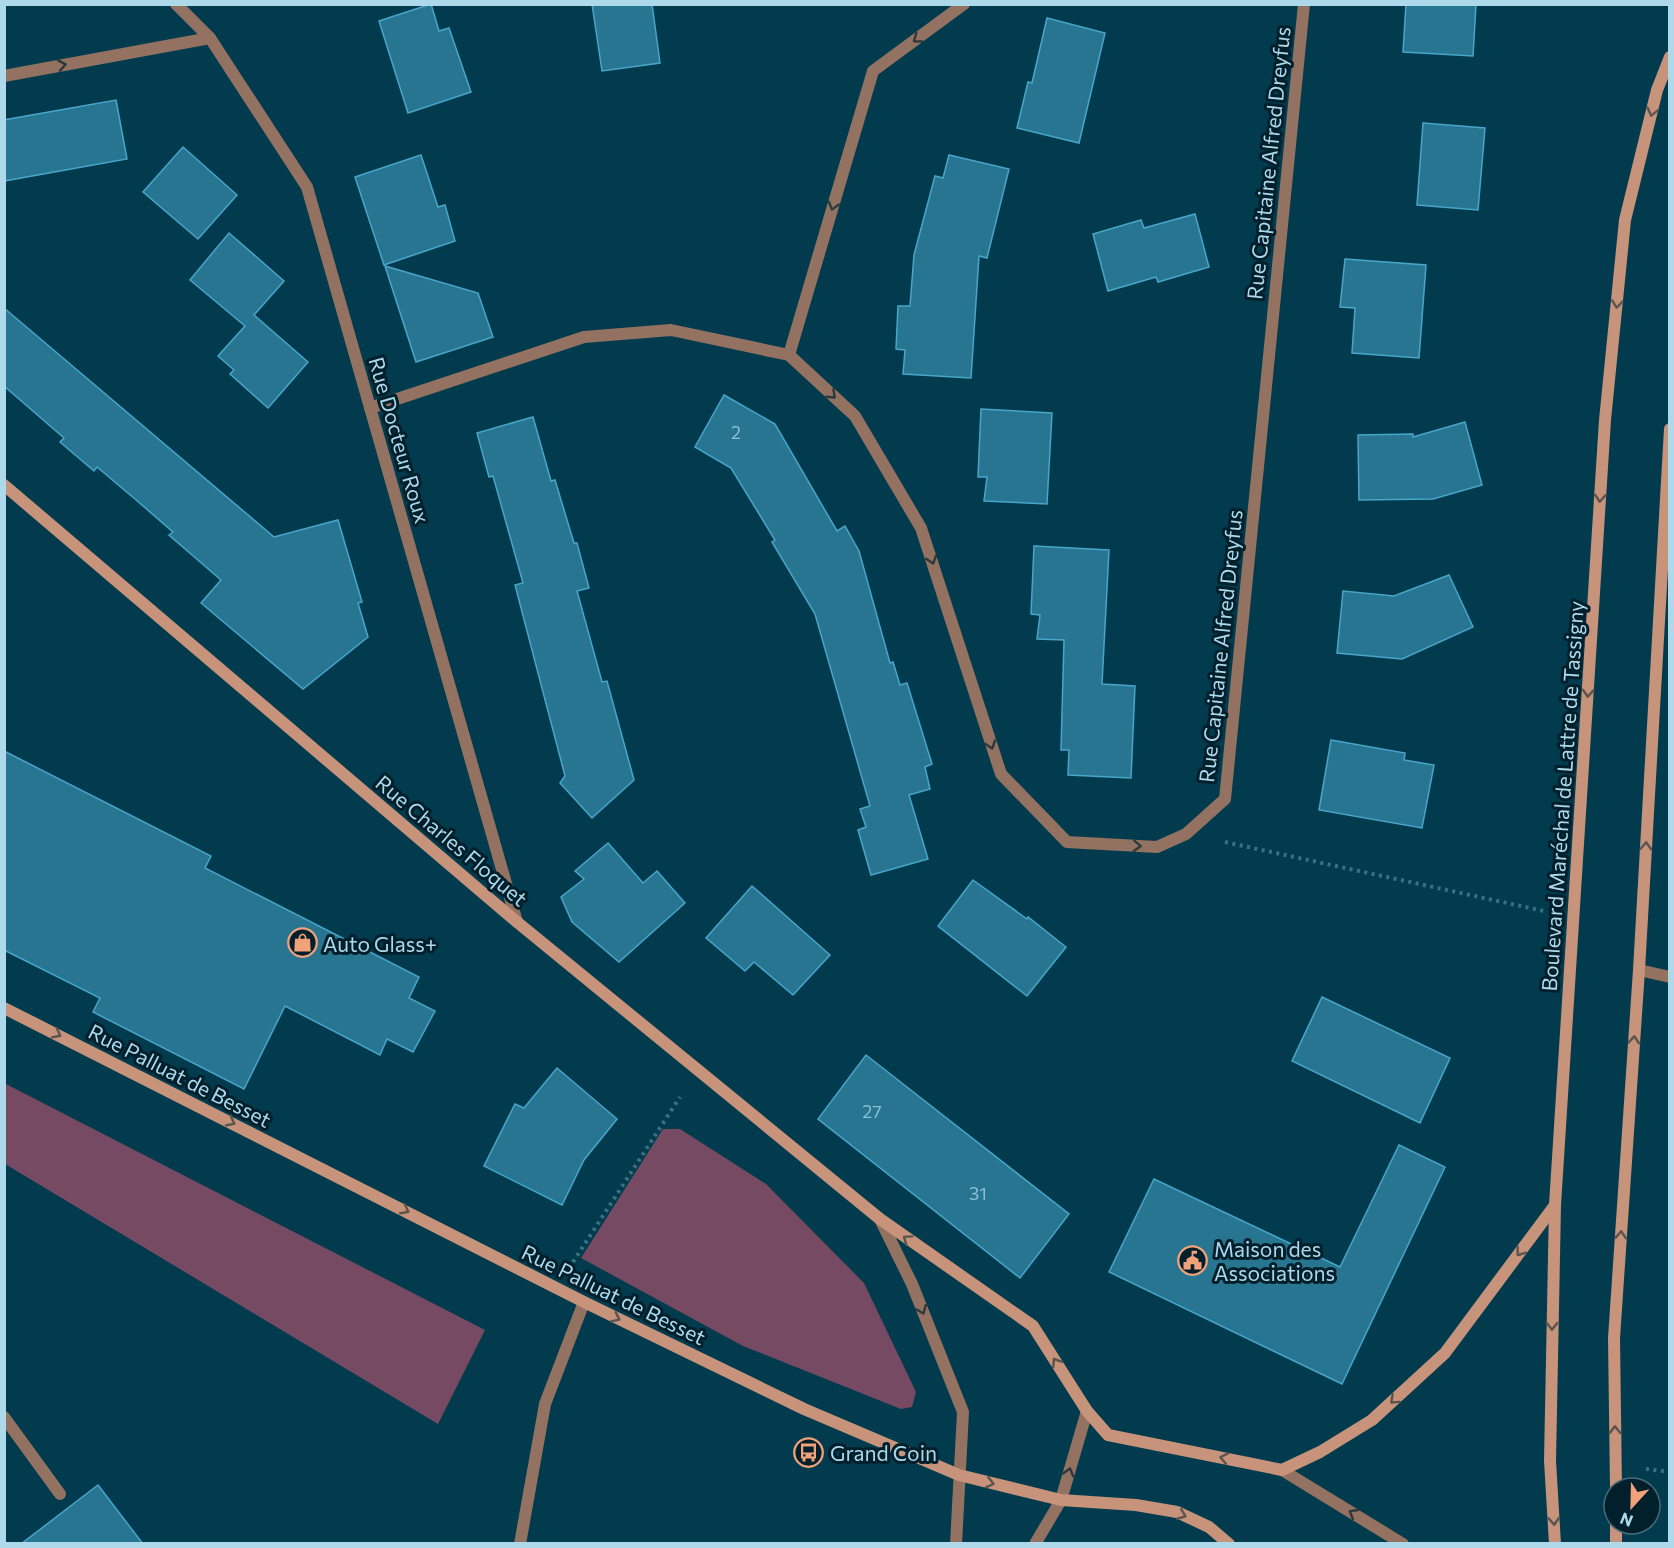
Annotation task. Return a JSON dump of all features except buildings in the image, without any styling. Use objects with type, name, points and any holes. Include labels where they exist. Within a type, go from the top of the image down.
[{"type":"main road","name":"Boulevard Maréchal de Lattre de Tassigny","points":[[1555,1544],[1550,1461],[1555,1204],[1605,420],[1625,220],[1657,90],[1670,57]]},
{"type":"main road","points":[[1616,1476],[1614,1338],[1639,970],[1670,429]]},
{"type":"main road","name":"Rue Charles Floquet","points":[[4,485],[518,922],[880,1219],[1033,1326],[1087,1411],[1108,1435],[1282,1470]]},
{"type":"main road","name":"Rue Palluat de Besset","points":[[4,1008],[584,1302],[804,1408],[959,1475],[1061,1500],[1136,1505],[1177,1512],[1209,1527],[1229,1544]]},
{"type":"main road","points":[[1282,1470],[1320,1452],[1372,1420],[1446,1353],[1555,1204]]},
{"type":"street","name":"Rue Docteur Roux","points":[[176,4],[210,38],[307,186],[518,922]]},
{"type":"street","points":[[370,408],[584,337],[672,330],[789,355],[873,71],[964,4]]},
{"type":"street","name":"Rue Capitaine Alfred Dreyfus","points":[[789,355],[855,416],[921,528],[1001,774],[1067,842],[1156,847],[1186,834],[1225,799],[1304,4]]},
{"type":"street","points":[[4,76],[210,38]]},
{"type":"street","points":[[1639,970],[1670,977]]},
{"type":"street","name":"Rue Charles Floquet","points":[[880,1219],[912,1284],[963,1412],[956,1544]]},
{"type":"street","points":[[520,1544],[545,1404],[584,1302]]},
{"type":"street","points":[[1035,1544],[1061,1500],[1087,1411]]},
{"type":"street","points":[[4,1416],[60,1494]]},
{"type":"street","points":[[1282,1470],[1403,1544]]},
{"type":"path","points":[[1186,834],[1574,918]]},
{"type":"path","points":[[557,1288],[673,1108]]},
{"type":"shaded area","points":[[4,1083],[485,1330],[438,1424],[5,1164]]},
{"type":"shaded area","points":[[663,1129],[680,1129],[766,1184],[864,1283],[916,1392],[912,1407],[901,1409],[743,1346],[581,1258]]},
{"type":"place","name":"Auto Glass+","points":[[302,943]]},
{"type":"place","name":"Maison des Associations","points":[[1193,1260]]},
{"type":"place","name":"Grand Coin","points":[[809,1452]]}]
